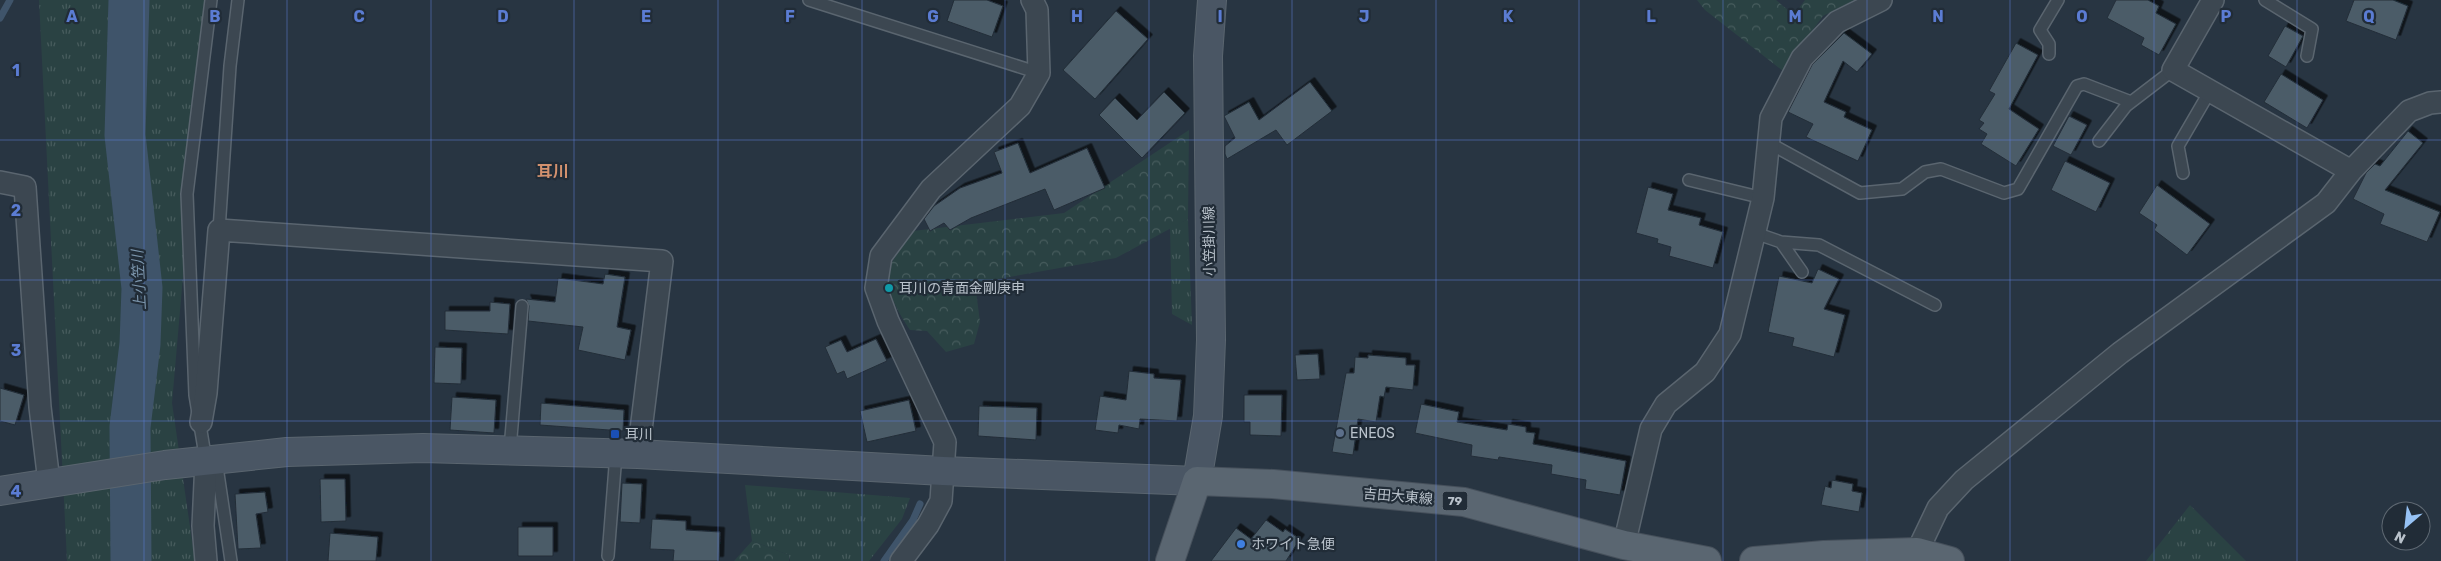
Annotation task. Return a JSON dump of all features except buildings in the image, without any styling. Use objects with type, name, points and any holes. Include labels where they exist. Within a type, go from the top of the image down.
[{"type":"main road","name":"吉田大東線","points":[[1197,481],[1273,484],[1464,502],[1624,545],[1707,561]]},
{"type":"main road","points":[[1170,561],[1197,481]]},
{"type":"main road","points":[[1754,561],[1824,555],[1916,552],[1950,561]]},
{"type":"street","points":[[902,561],[928,525],[940,501],[945,442],[888,320],[876,288],[881,256],[931,189],[1020,106],[1038,73],[1037,10],[1032,0]]},
{"type":"street","name":"小笠掛川線","points":[[1197,481],[1208,416],[1211,340],[1208,56],[1212,0]]},
{"type":"street","points":[[1624,545],[1651,429],[1666,404],[1705,372],[1730,334],[1763,198],[1772,118],[1802,58],[1837,22],[1882,0]]},
{"type":"street","points":[[2213,0],[2173,70],[2351,171]]},
{"type":"street","points":[[1916,552],[1938,508],[1964,480],[2120,353],[2326,203],[2351,171],[2409,111],[2430,103],[2441,102]]},
{"type":"street","points":[[0,182],[25,188],[40,407],[49,482]]},
{"type":"street","points":[[200,422],[206,393],[219,230],[662,261],[627,454]]},
{"type":"street","points":[[0,491],[165,465],[288,452],[423,448],[510,449],[943,472],[1197,481]]},
{"type":"street","points":[[206,561],[203,526],[211,461]]},
{"type":"lane","points":[[211,0],[187,194],[195,395],[200,422],[211,461],[231,561]]},
{"type":"lane","points":[[219,230],[230,66],[238,0]]},
{"type":"lane","points":[[809,0],[1038,73]]},
{"type":"lane","points":[[2049,54],[2049,44],[2040,30],[2058,0]]},
{"type":"lane","points":[[2265,0],[2312,29],[2308,56]]},
{"type":"lane","points":[[2100,141],[2126,106],[2173,70]]},
{"type":"lane","points":[[1769,143],[1860,193],[1902,189],[1926,172],[1940,169],[2004,193],[2018,189],[2077,86],[2084,84],[2131,102]]},
{"type":"lane","points":[[2183,173],[2178,146],[2210,91]]},
{"type":"lane","points":[[1689,180],[1763,198]]},
{"type":"lane","points":[[1755,234],[1781,242],[1819,244],[1935,305]]},
{"type":"lane","points":[[1781,242],[1802,272]]},
{"type":"lane","points":[[510,449],[522,306]]},
{"type":"lane","points":[[608,556],[627,454]]},
{"type":"green space","points":[[39,0],[211,0],[197,115],[172,403],[195,561],[67,561]]},
{"type":"green space","points":[[1697,0],[1776,0],[1794,15],[1805,0],[1855,0],[1823,16],[1783,71],[1705,10]]},
{"type":"green space","points":[[1189,130],[1188,219],[1116,258],[975,283],[980,322],[974,344],[946,352],[927,331],[910,330],[893,298],[888,281],[888,272],[891,264],[913,231],[1064,213]]},
{"type":"green space","points":[[1188,219],[1192,325],[1172,314],[1170,228]]},
{"type":"green space","points":[[745,485],[910,498],[902,519],[869,561],[790,561],[789,555],[752,541]]},
{"type":"green space","points":[[2190,505],[2246,561],[2146,561]]},
{"type":"green space","points":[[752,541],[789,555],[789,561],[734,561]]},
{"type":"waterway","points":[[0,18],[10,0]]},
{"type":"waterway","name":"上小笠川","points":[[129,0],[125,135],[142,288],[140,344],[130,427],[131,561]]},
{"type":"waterway","points":[[884,561],[913,520],[920,504]]},
{"type":"place","name":"耳川の青面金剛庚申","points":[[889,288]]},
{"type":"place","name":"ENEOS","points":[[1340,433]]},
{"type":"place","name":"耳川","points":[[615,434]]},
{"type":"place","name":"ホワイト急便","points":[[1241,544]]},
{"type":"district","name":"耳川","points":[[553,171]]}]
